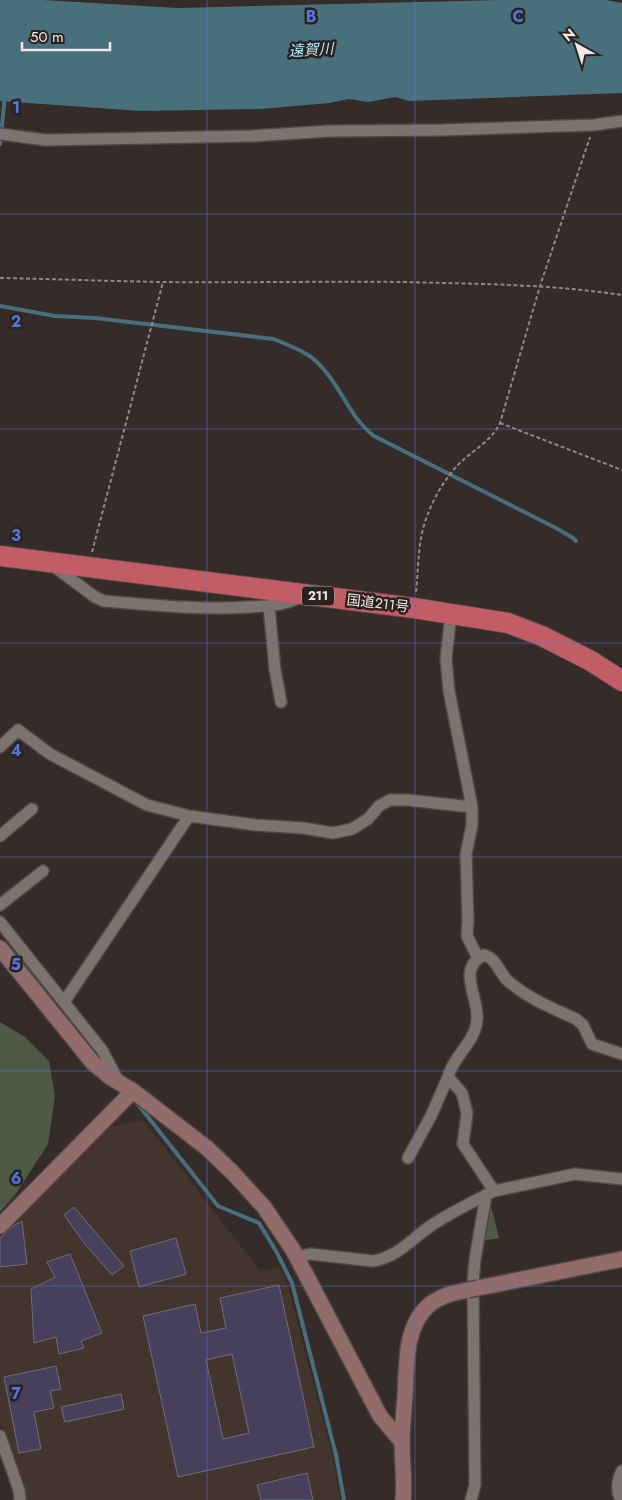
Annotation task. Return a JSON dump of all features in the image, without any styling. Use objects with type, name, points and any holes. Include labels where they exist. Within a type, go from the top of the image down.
[{"type":"highway","name":"国道211号","points":[[0,556],[414,608],[508,623],[542,636],[591,661],[622,681]]},
{"type":"street","points":[[0,134],[46,140],[183,138],[330,131],[442,130],[594,125],[622,120]]},
{"type":"street","points":[[46,562],[95,597],[104,601],[180,608],[226,608],[269,606],[294,601],[306,594]]},
{"type":"street","points":[[269,606],[275,670],[281,702]]},
{"type":"street","points":[[451,613],[446,659],[449,691],[472,807],[472,824],[466,854],[467,936],[478,958]]},
{"type":"street","points":[[0,747],[18,730],[50,754],[147,805],[188,816],[256,825],[302,828],[333,833],[352,829],[368,819],[379,806],[390,800],[408,800],[472,807]]},
{"type":"street","points":[[0,836],[32,809]]},
{"type":"street","points":[[64,1002],[188,816]]},
{"type":"street","points":[[0,905],[43,871]]},
{"type":"street","points":[[0,922],[102,1050],[119,1082]]},
{"type":"street","points":[[0,948],[93,1062],[207,1148],[264,1207],[279,1227],[297,1257],[380,1416],[402,1442]]},
{"type":"street","points":[[408,1158],[438,1101],[450,1070],[477,1028],[478,1015],[476,1002],[470,987],[470,969],[478,958],[484,955],[490,957],[506,979],[524,993],[576,1019],[583,1025],[592,1044],[622,1054]]},
{"type":"street","points":[[448,1077],[462,1093],[468,1113],[464,1144],[490,1193],[475,1258],[473,1283],[475,1485],[471,1500]]},
{"type":"street","points":[[0,1226],[133,1091]]},
{"type":"street","points":[[297,1257],[310,1254],[373,1261],[382,1259],[394,1255],[433,1224],[490,1193],[575,1174],[622,1179]]},
{"type":"street","points":[[404,1500],[402,1442],[408,1347],[412,1332],[428,1306],[448,1294],[622,1259]]},
{"type":"street","points":[[0,1436],[19,1490],[20,1500]]},
{"type":"street","points":[[621,1500],[618,1495],[618,1488],[622,1471]]},
{"type":"path","points":[[414,608],[421,537],[435,498],[444,480],[492,436],[500,423],[540,286],[594,125]]},
{"type":"path","points":[[0,278],[163,282],[348,281],[540,286],[622,296]]},
{"type":"path","points":[[88,567],[163,282]]},
{"type":"path","points":[[500,423],[622,470]]},
{"type":"shaded area","points":[[143,1120],[260,1271],[280,1267],[287,1283],[333,1457],[340,1500],[25,1500],[19,1474],[0,1422],[0,1233],[104,1128]]},
{"type":"green space","points":[[0,1022],[25,1037],[49,1061],[55,1096],[48,1144],[17,1192],[0,1212]]},
{"type":"green space","points":[[490,1202],[499,1238],[482,1241]]},
{"type":"water","name":"遠賀川","points":[[0,0],[43,0],[178,8],[500,0],[606,0],[622,3],[622,93],[409,101],[395,97],[368,102],[349,99],[329,103],[261,109],[141,111],[0,101]]},
{"type":"building","points":[[74,1207],[124,1266],[112,1275],[84,1243],[64,1215]]},
{"type":"building","points":[[22,1221],[27,1264],[0,1267],[0,1238],[13,1226]]},
{"type":"building","points":[[176,1238],[186,1274],[139,1287],[130,1251]]},
{"type":"building","points":[[70,1254],[102,1333],[81,1341],[84,1348],[59,1354],[56,1337],[34,1343],[31,1289],[55,1277],[47,1262]]},
{"type":"building","points":[[279,1285],[314,1447],[178,1477],[143,1316],[195,1304],[201,1333],[226,1328],[220,1298]],"holes":[[[232,1354],[249,1433],[223,1439],[206,1360]]]},
{"type":"building","points":[[56,1366],[61,1389],[50,1391],[54,1408],[34,1412],[41,1449],[19,1453],[4,1377]]},
{"type":"building","points":[[121,1394],[124,1409],[65,1422],[61,1407]]},
{"type":"building","points":[[307,1473],[313,1500],[261,1500],[257,1485]]},
{"type":"waterway","points":[[0,144],[5,96]]},
{"type":"waterway","points":[[0,306],[55,316],[95,318],[274,339],[303,352],[318,363],[333,381],[351,410],[374,436],[556,528],[576,541]]},
{"type":"waterway","points":[[24,961],[92,1048]]},
{"type":"waterway","points":[[137,1103],[218,1206],[259,1223],[276,1251],[292,1283],[336,1455],[344,1500]]}]
